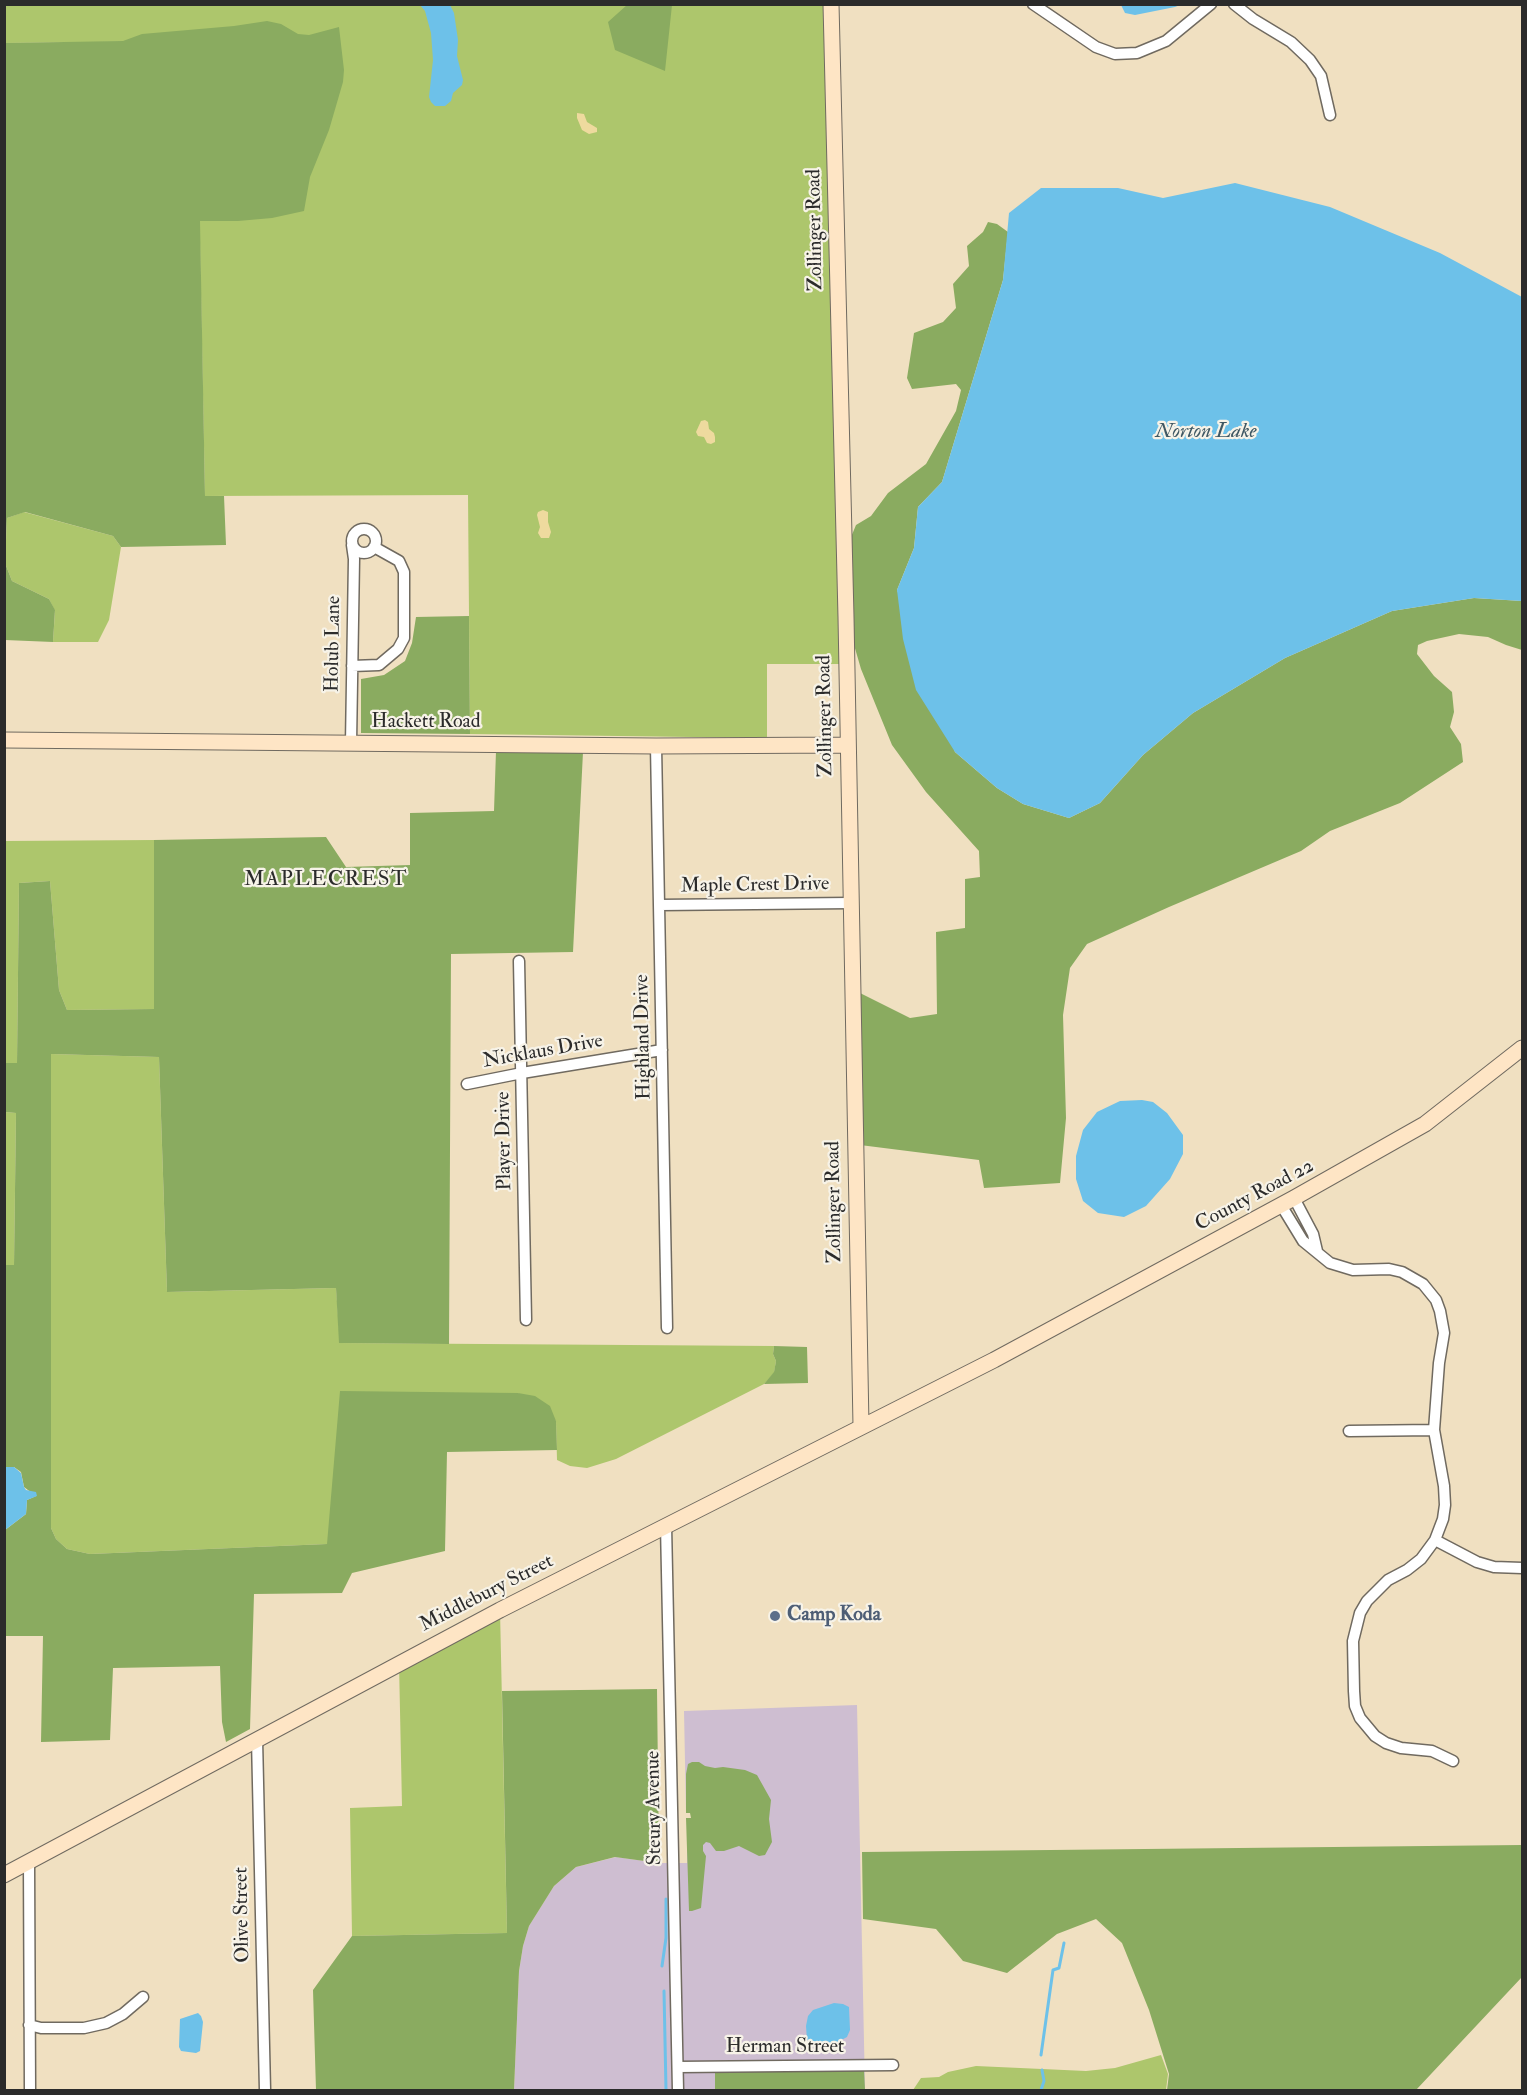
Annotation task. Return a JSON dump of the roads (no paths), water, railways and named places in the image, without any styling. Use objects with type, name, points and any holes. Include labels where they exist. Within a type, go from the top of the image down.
[{"type":"street","name":"Zollinger Road","points":[[831,4],[861,1426]]},
{"type":"street","points":[[1033,4],[1096,47],[1115,54],[1137,53],[1166,41],[1211,4]]},
{"type":"street","points":[[1234,4],[1253,19],[1291,42],[1310,60],[1321,76],[1330,115]]},
{"type":"street","points":[[364,528],[374,534],[376,541],[370,552],[362,553],[352,545],[354,534],[364,528]]},
{"type":"street","name":"Holub Lane","points":[[351,743],[354,559],[352,545]]},
{"type":"street","points":[[352,666],[379,665],[398,649],[404,638],[404,572],[399,561],[374,547]]},
{"type":"street","name":"Hackett Road","points":[[4,740],[656,746],[847,745]]},
{"type":"street","name":"Highland Drive","points":[[656,746],[667,1328]]},
{"type":"street","name":"Maple Crest Drive","points":[[660,904],[850,903]]},
{"type":"street","name":"Player Drive","points":[[519,961],[526,1320]]},
{"type":"street","name":"County Road 22","points":[[994,1360],[1396,1142],[1425,1124],[1522,1048]]},
{"type":"street","name":"Nicklaus Drive","points":[[467,1084],[662,1050]]},
{"type":"street","points":[[1288,1202],[1303,1241],[1330,1263],[1353,1270],[1389,1269],[1402,1272],[1423,1284],[1436,1300],[1444,1333],[1439,1363],[1434,1430],[1444,1486],[1443,1519],[1435,1539],[1421,1558],[1407,1570],[1388,1580],[1367,1600],[1360,1612],[1353,1641],[1354,1691],[1355,1706],[1360,1718],[1375,1736],[1401,1748],[1432,1751],[1453,1761]]},
{"type":"street","name":"Middlebury Street","points":[[4,1875],[257,1739],[666,1525],[994,1360]]},
{"type":"street","points":[[1349,1431],[1434,1430]]},
{"type":"street","name":"Steury Avenue","points":[[666,1525],[678,2091]]},
{"type":"street","points":[[1435,1539],[1477,1562],[1494,1567],[1522,1568]]},
{"type":"street","name":"Olive Street","points":[[257,1739],[265,2091]]},
{"type":"street","points":[[29,1862],[30,2091]]},
{"type":"street","points":[[29,2025],[41,2028],[84,2028],[106,2023],[123,2014],[143,1997]]},
{"type":"street","name":"Herman Street","points":[[678,2067],[892,2065]]},
{"type":"water","points":[[420,5],[450,5],[454,13],[458,40],[457,56],[463,80],[462,85],[453,93],[451,101],[445,106],[435,106],[429,97],[433,60],[431,33],[425,11]]},
{"type":"water","points":[[1121,5],[1180,5],[1135,15],[1125,13]]},
{"type":"water","name":"Norton Lake","points":[[1235,183],[1330,207],[1440,253],[1522,297],[1522,601],[1474,598],[1392,611],[1285,658],[1193,713],[1143,755],[1100,803],[1069,818],[1023,804],[997,788],[955,752],[916,690],[903,639],[897,590],[914,548],[918,507],[942,482],[1003,280],[1009,213],[1041,188],[1118,188],[1163,198]]},
{"type":"water","points":[[1120,1101],[1153,1102],[1167,1113],[1183,1135],[1183,1154],[1170,1179],[1146,1206],[1124,1217],[1098,1213],[1083,1201],[1076,1179],[1076,1156],[1083,1130],[1097,1112]]},
{"type":"water","points":[[5,1467],[14,1467],[21,1473],[26,1490],[36,1492],[37,1496],[27,1500],[26,1514],[5,1530]]},
{"type":"water","points":[[834,2003],[849,2007],[850,2030],[847,2037],[832,2045],[811,2043],[807,2040],[808,2016],[813,2010]]},
{"type":"water","points":[[198,2013],[203,2022],[200,2051],[196,2053],[181,2051],[179,2047],[180,2019]]},
{"type":"waterway","points":[[662,1966],[666,1938],[666,1899]]},
{"type":"waterway","points":[[1041,2055],[1053,1970],[1059,1968],[1064,1943]]},
{"type":"waterway","points":[[664,1991],[666,2090]]},
{"type":"waterway","points":[[1041,2090],[1044,2081],[1042,2070]]},
{"type":"place","name":"Camp Koda","points":[[775,1616]]},
{"type":"district","name":"MAPLECREST","points":[[326,880]]}]
